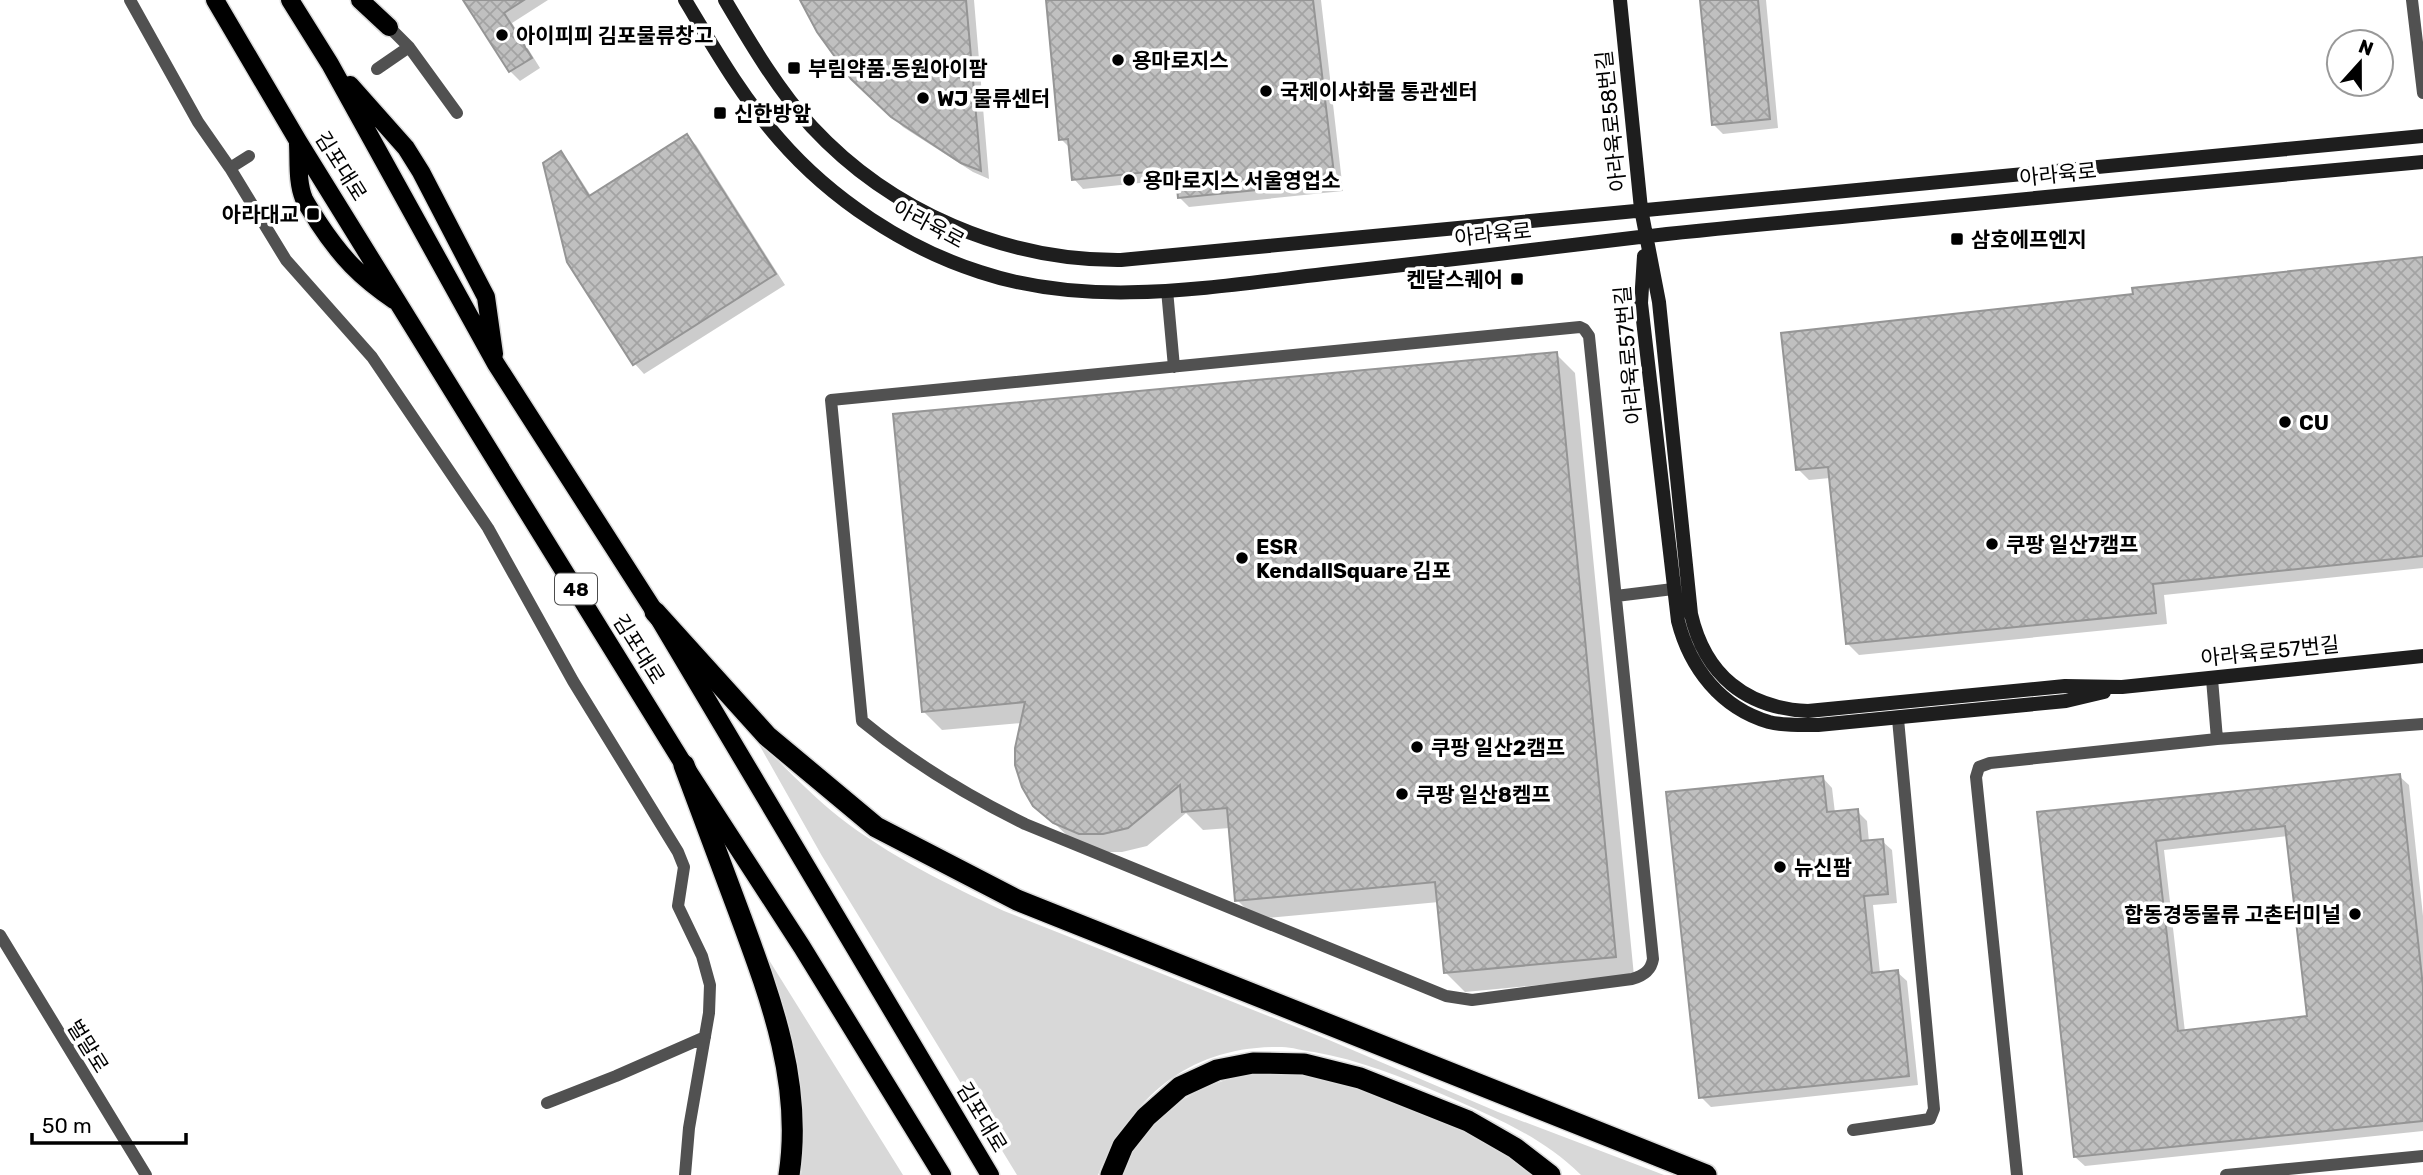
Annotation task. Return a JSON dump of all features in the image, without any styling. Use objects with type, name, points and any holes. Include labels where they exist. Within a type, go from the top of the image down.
[{"type":"highway","points":[[654,612],[767,736],[876,827],[1017,900],[1706,1175]]},
{"type":"highway","points":[[684,765],[768,989],[784,1047],[793,1114],[789,1175]]},
{"type":"highway","points":[[1111,1175],[1123,1146],[1146,1117],[1180,1087],[1217,1070],[1253,1063],[1304,1064],[1360,1077],[1468,1121],[1515,1148],[1550,1175]]},
{"type":"main road","name":"김포대로","points":[[215,0],[298,141],[684,765],[802,947],[942,1175]]},
{"type":"main road","name":"김포대로","points":[[290,0],[331,64],[496,364],[654,612],[990,1175]]},
{"type":"main road","points":[[360,0],[389,27]]},
{"type":"main road","points":[[331,64],[406,148],[421,172],[486,297],[496,364]]},
{"type":"main road","points":[[298,141],[300,183],[304,198],[313,214],[347,262],[365,280],[401,304]]},
{"type":"street","name":"아라육로","points":[[685,0],[743,93],[784,145],[830,188],[888,229],[947,260],[983,273],[1044,288],[1104,293],[1167,290],[1645,237],[2131,188],[2423,162]]},
{"type":"street","name":"아라육로","points":[[725,0],[793,104],[813,128],[860,171],[888,191],[949,224],[1031,251],[1074,259],[1121,260],[2423,136]]},
{"type":"street","name":"아라육로58번길","points":[[1620,0],[1645,237]]},
{"type":"street","name":"아라육로57번길","points":[[1645,237],[1641,303],[1673,589],[1683,642],[1692,661],[1717,692],[1737,708],[1769,722],[1786,725],[1898,719],[2066,701],[2122,687]]},
{"type":"street","name":"아라육로57번길","points":[[1645,237],[1659,302],[1691,614],[1700,643],[1720,675],[1753,699],[1785,710],[1808,711],[2065,686],[2122,687],[2212,679],[2423,656]]},
{"type":"lane","points":[[130,0],[198,122],[230,168],[286,260],[372,358],[488,527],[566,669],[678,852],[684,867],[678,906],[702,956],[710,985],[709,1013],[689,1128],[685,1175]]},
{"type":"lane","points":[[2412,0],[2423,93]]},
{"type":"lane","points":[[389,27],[409,47],[457,113]]},
{"type":"lane","points":[[377,68],[409,47]]},
{"type":"lane","points":[[230,168],[249,156]]},
{"type":"lane","points":[[1167,290],[1174,367]]},
{"type":"lane","points":[[1584,329],[1589,336],[1616,596],[1653,959],[1649,970],[1639,977],[1472,1000],[1446,996],[1068,843],[993,808],[922,767],[862,721],[831,400],[1584,329]]},
{"type":"lane","points":[[1616,596],[1673,589]]},
{"type":"lane","points":[[2212,679],[2217,739]]},
{"type":"lane","points":[[1853,1130],[1924,1120],[1933,1115],[1934,1109],[1898,719]]},
{"type":"lane","points":[[2017,1175],[1977,790],[1976,777],[1979,768],[1990,763],[2217,739],[2423,724]]},
{"type":"lane","name":"벌말로","points":[[0,935],[146,1175]]},
{"type":"lane","points":[[547,1103],[705,1037]]},
{"type":"lane","points":[[2226,1175],[2423,1156]]},
{"type":"shaded area","points":[[756,739],[818,799],[858,831],[919,869],[983,901],[1329,1040],[1498,1112],[1664,1175],[1581,1175],[1534,1139],[1500,1120],[1444,1095],[1364,1064],[1331,1055],[1282,1047],[1250,1049],[1220,1055],[1169,1080],[1147,1099],[1128,1121],[1098,1175],[1017,1175],[822,856]]},
{"type":"shaded area","points":[[764,952],[903,1175],[801,1175],[803,1117],[797,1061],[784,1007]]},
{"type":"shaded area","points":[[1258,1072],[1292,1072],[1329,1077],[1473,1130],[1543,1175],[1121,1175],[1144,1135],[1175,1105],[1214,1084]]},
{"type":"building","name":"아이피피 김포물류창고","points":[[463,0],[524,0],[504,13],[532,58],[509,72]]},
{"type":"building","name":"WJ 물류센터","points":[[800,0],[966,0],[981,171],[961,163],[891,117],[851,79],[817,32]]},
{"type":"building","points":[[1046,0],[1313,0],[1335,182],[1178,198],[1175,169],[1072,180],[1068,139],[1059,140]]},
{"type":"building","points":[[1700,0],[1758,0],[1770,119],[1712,125]]},
{"type":"building","points":[[687,134],[776,274],[633,365],[567,262],[543,163],[561,151],[589,196]]},
{"type":"building","points":[[2423,257],[2423,556],[2153,584],[2156,613],[1846,644],[1828,467],[1796,470],[1781,333],[2133,294],[2132,288]]},
{"type":"building","name":"ESR KendallSquare 김포","points":[[1557,352],[1616,957],[1444,973],[1435,882],[1235,901],[1227,808],[1182,812],[1180,785],[1128,828],[1103,834],[1079,834],[1053,823],[1033,806],[1022,787],[1015,765],[1015,748],[1025,702],[922,712],[893,414]]},
{"type":"building","name":"합동경동물류 고촌터미널","points":[[2400,774],[2423,987],[2423,1121],[2074,1157],[2037,812]],"holes":[[[2285,826],[2307,1016],[2178,1031],[2156,841]]]},
{"type":"building","name":"뉴신팜","points":[[1823,776],[1827,812],[1858,809],[1861,841],[1883,839],[1888,894],[1864,896],[1872,973],[1898,970],[1909,1076],[1699,1098],[1666,792]]},
{"type":"place","name":"아이피피 김포물류창고","points":[[502,35]]},
{"type":"place","name":"용마로지스","points":[[1118,60]]},
{"type":"place","name":"부림약품.동원아이팜","points":[[794,68]]},
{"type":"place","name":"국제이사화물 통관센터","points":[[1266,91]]},
{"type":"place","name":"WJ 물류센터","points":[[923,98]]},
{"type":"place","name":"신한방앞","points":[[720,113]]},
{"type":"place","name":"용마로지스 서울영업소","points":[[1129,180]]},
{"type":"place","name":"아라대교","points":[[313,214]]},
{"type":"place","name":"삼호에프엔지","points":[[1957,239]]},
{"type":"place","name":"켄달스퀘어","points":[[1517,279]]},
{"type":"place","name":"CU","points":[[2285,422]]},
{"type":"place","name":"쿠팡 일산7캠프","points":[[1992,544]]},
{"type":"place","name":"ESR KendallSquare 김포","points":[[1242,558]]},
{"type":"place","name":"쿠팡 일산2캠프","points":[[1417,747]]},
{"type":"place","name":"쿠팡 일산8켐프","points":[[1402,794]]},
{"type":"place","name":"뉴신팜","points":[[1780,867]]},
{"type":"place","name":"합동경동물류 고촌터미널","points":[[2355,914]]}]
